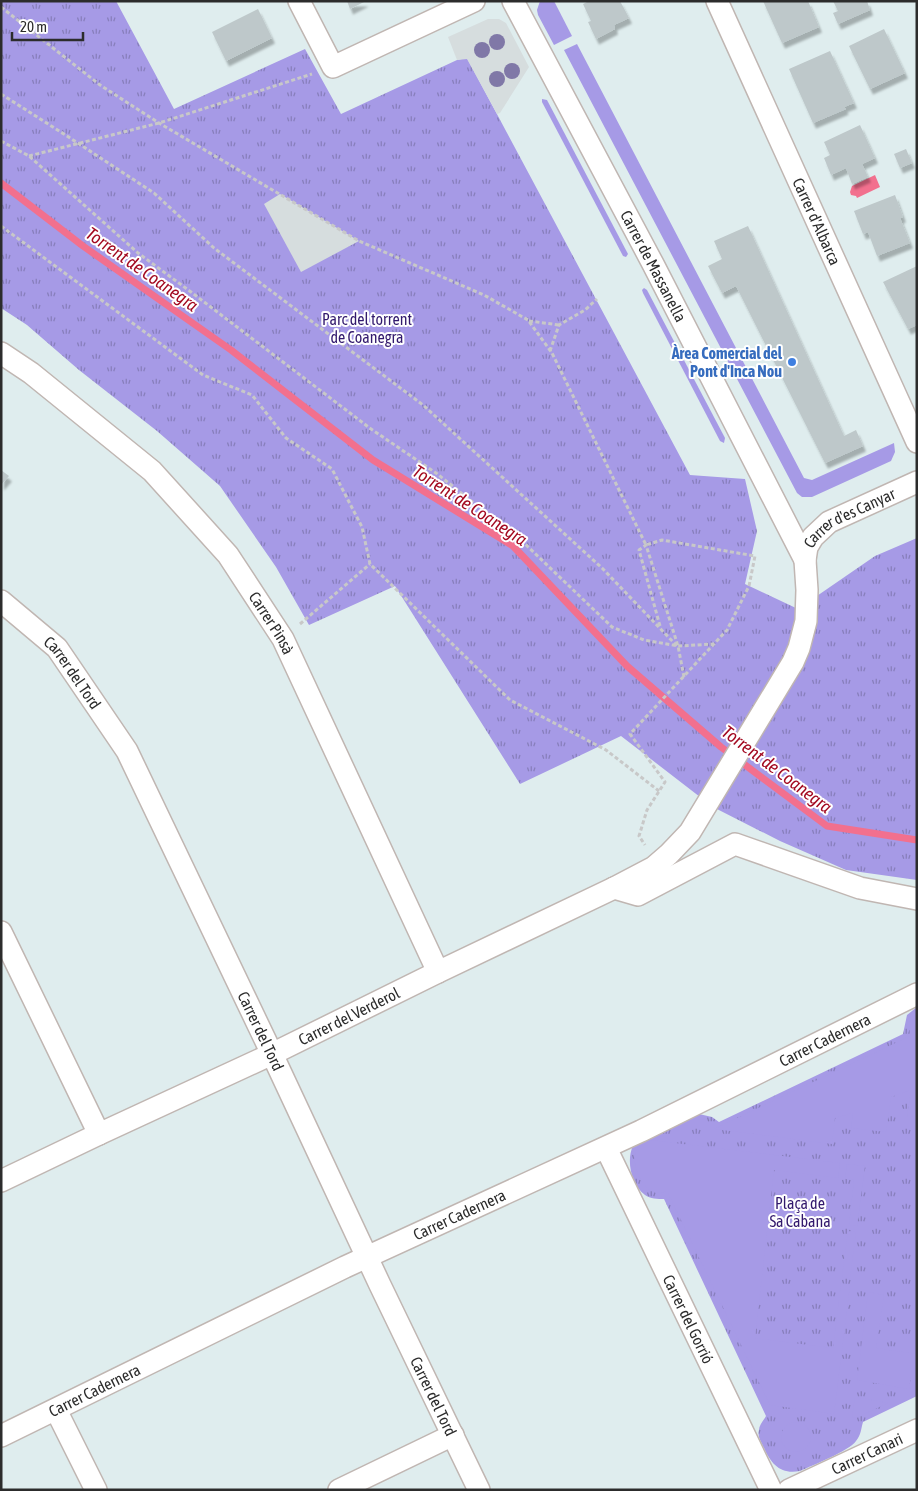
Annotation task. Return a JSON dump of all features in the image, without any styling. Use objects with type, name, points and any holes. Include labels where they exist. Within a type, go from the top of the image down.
[{"type":"street","points":[[299,1],[334,67],[474,1]]},
{"type":"street","name":"Carrer de Massanella","points":[[513,1],[653,264],[805,565]]},
{"type":"street","name":"Carrer d'Albarca","points":[[717,1],[917,442]]},
{"type":"street","name":"Carrer Pinsà","points":[[1,353],[31,373],[152,471],[228,555],[283,639],[438,972]]},
{"type":"street","name":"Carrer d'es Canyar","points":[[805,565],[809,542],[825,525],[917,482]]},
{"type":"street","name":"Carrer del Verderol","points":[[1,1181],[272,1054],[654,867],[690,832],[788,671],[798,648],[807,610],[805,565]]},
{"type":"street","name":"Carrer del Tord","points":[[1,601],[57,648],[127,752],[479,1490]]},
{"type":"street","points":[[614,888],[638,895],[735,844],[860,888],[917,899]]},
{"type":"street","points":[[1,932],[9,969],[99,1134]]},
{"type":"street","name":"Carrer Cadernera","points":[[1,1436],[367,1257],[606,1148],[917,994]]},
{"type":"street","name":"Carrer del Gorrió","points":[[606,1148],[772,1490]]},
{"type":"street","points":[[56,1410],[96,1490]]},
{"type":"street","name":"Carrer Canari","points":[[789,1490],[917,1430]]},
{"type":"street","points":[[339,1490],[453,1434]]},
{"type":"path","points":[[1,7],[100,84],[160,123],[359,240],[484,295],[528,320],[559,325],[585,310],[597,299]]},
{"type":"path","points":[[29,156],[160,123],[334,67]]},
{"type":"path","points":[[1,94],[154,193],[214,248],[423,405],[602,568],[678,646]]},
{"type":"path","points":[[1,142],[29,156],[138,253],[371,430],[436,473],[523,542],[612,627],[644,640],[678,646],[714,644]]},
{"type":"path","points":[[1,226],[203,375],[252,395],[286,438],[332,469],[362,527],[370,564],[510,700],[606,750],[659,791]]},
{"type":"path","points":[[528,320],[550,352],[646,545],[678,646],[684,677]]},
{"type":"path","points":[[550,352],[559,325]]},
{"type":"path","points":[[645,845],[640,836],[647,810],[665,782],[630,734],[727,630],[748,586],[755,556],[662,540],[646,545],[639,550],[660,628]]},
{"type":"path","points":[[283,639],[370,564]]},
{"type":"green space","name":"Parc del torrent de Coanegra","points":[[1,1],[116,1],[174,109],[305,49],[341,114],[457,60],[467,58],[690,475],[745,479],[757,531],[745,584],[798,609],[875,556],[917,538],[917,880],[846,870],[780,841],[713,807],[621,736],[520,784],[395,586],[309,625],[276,567],[220,486],[157,431],[79,370],[27,325],[1,308]]},
{"type":"green space","points":[[540,1],[554,1],[572,36],[554,45],[538,15],[537,10]]},
{"type":"green space","points":[[577,44],[804,478],[812,480],[894,443],[895,452],[891,461],[812,497],[802,497],[797,493],[564,50]]},
{"type":"green space","points":[[542,99],[547,100],[628,254],[626,257],[623,256]]},
{"type":"green space","points":[[644,288],[647,290],[725,438],[724,443],[720,441],[643,293],[642,290]]},
{"type":"green space","name":"Plaça de Sa Cabana","points":[[917,1007],[917,1396],[863,1422],[858,1439],[852,1445],[830,1458],[800,1471],[782,1470],[773,1463],[762,1444],[759,1432],[766,1416],[664,1199],[647,1196],[640,1191],[633,1179],[630,1165],[631,1152],[633,1146],[699,1114],[712,1117],[719,1122],[903,1034],[907,1015]]},
{"type":"green space","points":[[917,1013],[917,1117],[907,1116],[911,1090],[891,1097],[886,1132],[851,1128],[853,1113],[835,1118],[832,1144],[714,1129],[910,1036],[909,1023]]},
{"type":"green space","points":[[650,1140],[840,1163],[838,1178],[774,1170],[755,1338],[833,1348],[841,1283],[850,1285],[834,1414],[770,1405],[667,1191],[654,1192],[644,1184],[637,1172],[635,1154],[637,1149],[643,1143]]},
{"type":"green space","points":[[847,1164],[865,1166],[857,1226],[849,1225],[854,1180],[845,1179]]},
{"type":"green space","points":[[848,1231],[856,1232],[850,1278],[842,1277]]},
{"type":"green space","points":[[868,1292],[884,1295],[876,1348],[917,1354],[917,1370],[912,1370],[909,1389],[857,1380]]},
{"type":"green space","points":[[855,1397],[888,1403],[856,1418],[852,1417]]},
{"type":"green space","points":[[796,1422],[802,1423],[810,1431],[810,1443],[802,1451],[796,1452],[790,1451],[782,1443],[781,1437],[782,1431],[790,1423]]},
{"type":"shaded area","points":[[488,19],[499,19],[506,23],[529,67],[500,113],[497,114],[467,59],[457,60],[448,37]]},
{"type":"shaded area","points":[[875,175],[880,187],[857,198],[851,195],[852,186]]},
{"type":"shaded area","points":[[280,194],[359,241],[301,272],[264,204]]},
{"type":"building","points":[[347,1],[366,1],[350,9]]},
{"type":"building","points":[[589,1],[620,1],[629,18],[614,25],[615,29],[596,39],[588,22],[591,21],[583,4]]},
{"type":"building","points":[[763,1],[808,1],[819,27],[782,43]]},
{"type":"building","points":[[833,1],[867,1],[870,10],[838,24],[833,13],[838,11]]},
{"type":"building","points":[[258,9],[272,38],[226,61],[212,32]]},
{"type":"building","points":[[884,29],[905,73],[870,89],[849,46]]},
{"type":"building","points":[[830,51],[854,103],[844,107],[846,109],[813,123],[789,69]]},
{"type":"building","points":[[860,125],[875,158],[862,164],[868,177],[852,184],[846,168],[831,175],[824,158],[830,155],[824,142]]},
{"type":"building","points":[[906,149],[912,163],[900,168],[894,154]]},
{"type":"building","points":[[895,195],[903,217],[900,218],[910,243],[877,256],[868,232],[863,234],[854,211]]},
{"type":"building","name":"Àrea Comercial del Pont d'Inca Nou","points":[[748,226],[844,436],[856,430],[863,446],[825,463],[736,286],[722,293],[708,266],[722,259],[714,241]]},
{"type":"building","points":[[917,266],[917,325],[908,329],[883,282]]},
{"type":"building","points":[[1,470],[9,476],[1,485]]},
{"type":"waterway","name":"Torrent de Coanegra","points":[[1,183],[83,246],[231,350],[373,460],[513,546],[627,666],[721,747],[827,826],[917,840]]},
{"type":"place","name":"Àrea Comercial del Pont d'Inca Nou","points":[[792,362]]}]
